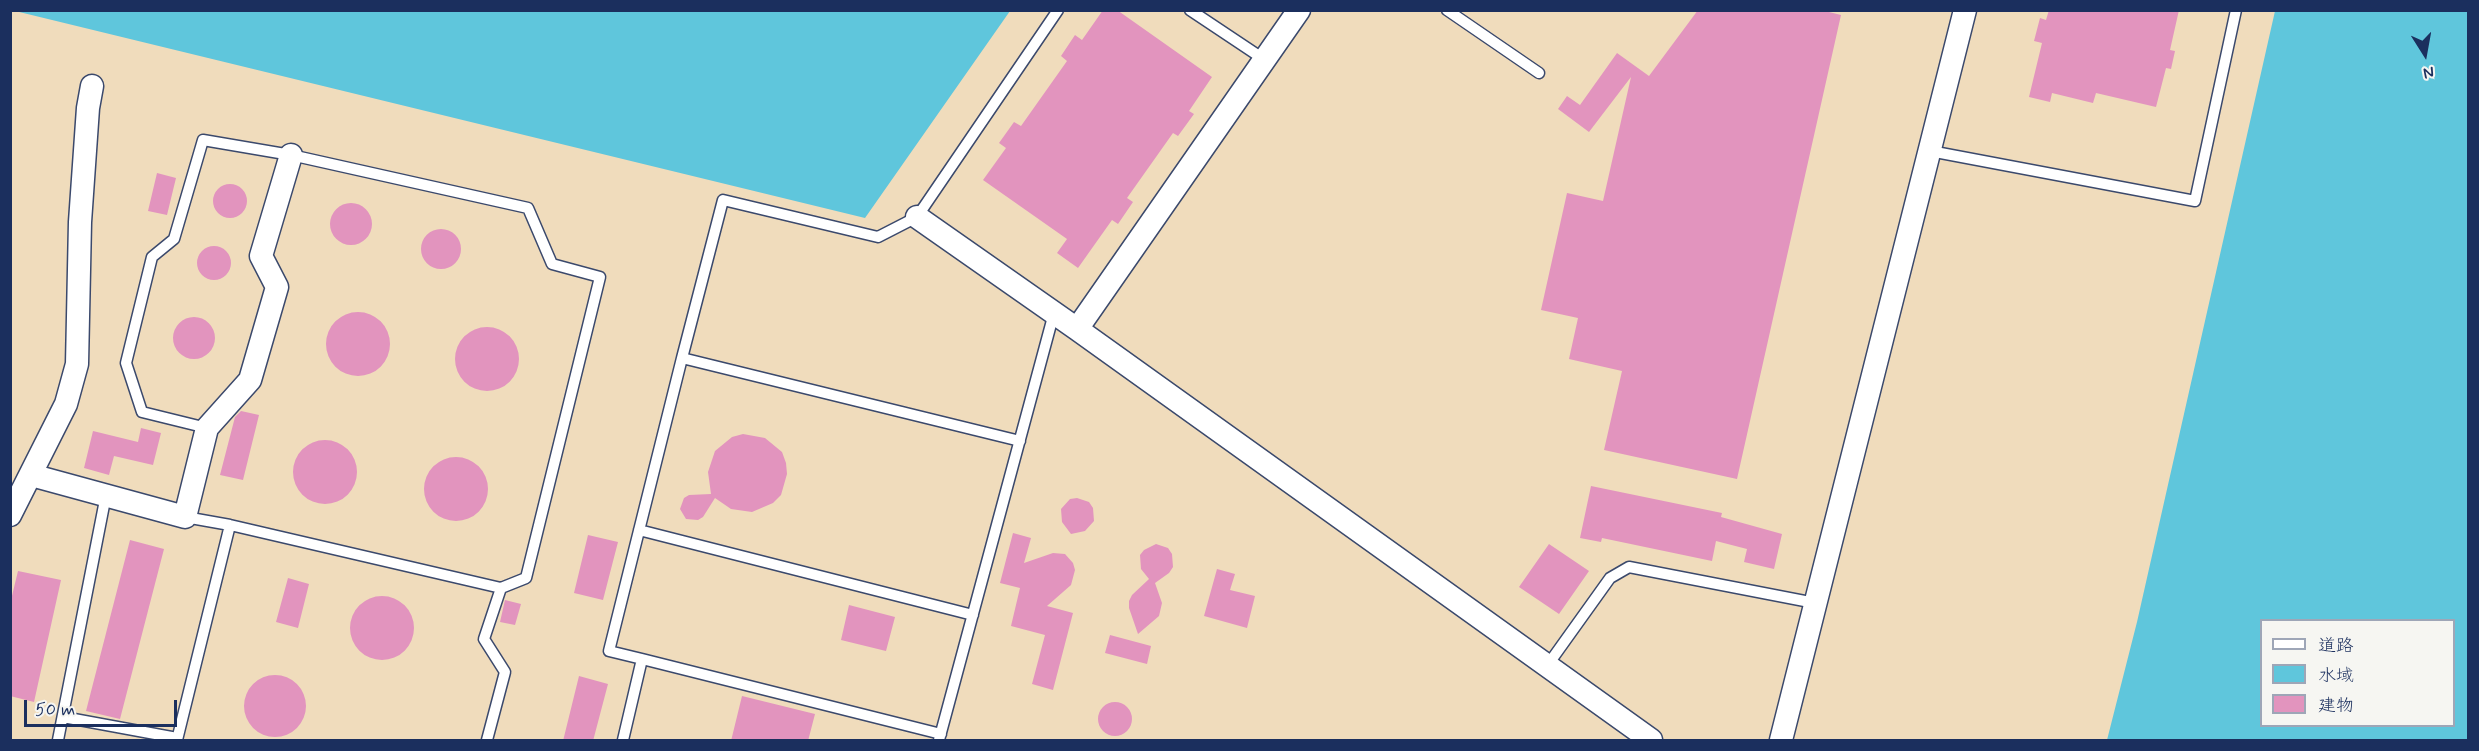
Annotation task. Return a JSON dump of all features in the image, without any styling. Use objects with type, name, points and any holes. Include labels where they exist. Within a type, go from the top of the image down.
[{"type":"street","points":[[1077,329],[1299,10]]},
{"type":"street","points":[[1781,741],[1965,10]]},
{"type":"street","points":[[10,515],[66,404],[77,364],[80,222],[88,108],[92,86]]},
{"type":"street","points":[[31,475],[185,517],[207,428],[250,380],[277,287],[261,255],[291,155]]},
{"type":"street","points":[[917,217],[1077,329],[1651,741]]},
{"type":"lane","points":[[1054,313],[940,737],[609,651],[723,200],[878,237],[917,217],[1058,10]]},
{"type":"lane","points":[[1190,10],[1264,60]]},
{"type":"lane","points":[[1447,10],[1539,73]]},
{"type":"lane","points":[[1929,152],[2195,201],[2236,10]]},
{"type":"lane","points":[[185,517],[230,525],[501,588],[526,578],[600,277],[552,264],[528,208],[291,155],[203,140],[174,239],[152,257],[126,363],[142,412],[207,428]]},
{"type":"lane","points":[[682,358],[1020,441]]},
{"type":"lane","points":[[58,741],[106,495]]},
{"type":"lane","points":[[63,717],[177,739],[230,525]]},
{"type":"lane","points":[[639,530],[973,615]]},
{"type":"lane","points":[[1547,666],[1610,578],[1629,567],[1815,603]]},
{"type":"lane","points":[[487,741],[504,672],[484,639],[501,588]]},
{"type":"lane","points":[[623,741],[642,659]]},
{"type":"water","points":[[11,10],[1010,10],[1010,11],[865,218]]},
{"type":"water","points":[[2275,11],[2468,11],[2468,740],[2107,740],[2137,622]]},
{"type":"building","points":[[1103,10],[1117,10],[1212,77],[1189,111],[1194,114],[1178,136],[1173,133],[1127,198],[1133,202],[1118,224],[1112,220],[1078,268],[1057,253],[1067,239],[983,180],[1006,148],[999,143],[1014,122],[1021,126],[1067,61],[1061,56],[1075,35],[1082,40]]},
{"type":"building","points":[[1698,10],[1821,10],[1841,15],[1737,479],[1604,450],[1622,371],[1569,359],[1578,318],[1541,310],[1567,193],[1603,201],[1631,77],[1589,132],[1558,109],[1567,96],[1580,105],[1617,53],[1649,76]]},
{"type":"building","points":[[2049,10],[2179,10],[2170,50],[2175,51],[2171,69],[2166,68],[2156,107],[2096,93],[2093,103],[2052,93],[2050,102],[2029,97],[2042,43],[2034,41],[2040,18],[2046,20]]},
{"type":"building","points":[[157,173],[176,178],[167,215],[148,211]]},
{"type":"building","points":[[230,184],[242,189],[247,201],[242,213],[230,218],[218,213],[213,201],[218,189]]},
{"type":"building","points":[[351,203],[366,209],[372,224],[366,239],[351,245],[336,239],[330,224],[336,209]]},
{"type":"building","points":[[441,229],[449,230],[455,235],[460,241],[460,257],[455,263],[449,268],[441,269],[433,268],[427,263],[422,257],[421,249],[422,241],[427,235],[433,230]]},
{"type":"building","points":[[214,246],[226,251],[231,263],[226,275],[214,280],[202,275],[197,263],[202,251]]},
{"type":"building","points":[[358,312],[370,314],[381,321],[388,332],[390,344],[388,356],[381,367],[370,374],[358,376],[346,374],[335,367],[328,356],[326,344],[328,332],[335,321],[346,314]]},
{"type":"building","points":[[194,317],[209,323],[215,338],[209,353],[194,359],[179,353],[173,338],[179,323]]},
{"type":"building","points":[[487,327],[510,336],[519,359],[510,382],[487,391],[464,382],[455,359],[464,336]]},
{"type":"building","points":[[241,411],[259,415],[243,480],[220,475],[235,417]]},
{"type":"building","points":[[141,428],[161,433],[153,465],[114,456],[109,475],[84,468],[93,431],[138,442]]},
{"type":"building","points":[[743,434],[765,438],[782,452],[787,474],[781,495],[773,503],[752,512],[731,509],[715,498],[703,517],[698,520],[686,519],[680,509],[684,498],[689,495],[711,494],[708,472],[715,451],[732,437]]},
{"type":"building","points":[[325,440],[343,445],[348,449],[352,454],[357,472],[352,490],[348,495],[343,499],[325,504],[307,499],[302,495],[298,490],[293,472],[298,454],[302,449],[307,445]]},
{"type":"building","points":[[456,457],[474,462],[479,466],[483,471],[488,489],[483,507],[479,512],[474,516],[456,521],[438,516],[433,512],[429,507],[424,489],[429,471],[433,466],[438,462]]},
{"type":"building","points":[[1591,486],[1722,513],[1721,517],[1782,534],[1774,569],[1744,562],[1747,549],[1716,541],[1712,561],[1602,538],[1601,542],[1580,538]]},
{"type":"building","points":[[1077,498],[1089,502],[1093,508],[1094,521],[1085,531],[1071,534],[1062,522],[1061,509],[1070,499]]},
{"type":"building","points":[[1013,533],[1031,538],[1024,563],[1053,553],[1065,554],[1073,563],[1075,570],[1071,585],[1047,606],[1073,613],[1053,690],[1032,684],[1045,635],[1011,626],[1020,588],[1000,583]]},
{"type":"building","points":[[588,535],[618,542],[603,600],[574,593]]},
{"type":"building","points":[[130,540],[164,549],[120,719],[86,711]]},
{"type":"building","points":[[1156,544],[1168,548],[1172,554],[1173,567],[1169,573],[1155,583],[1162,603],[1159,616],[1138,634],[1129,608],[1129,601],[1132,595],[1149,579],[1141,569],[1140,555],[1144,550]]},
{"type":"building","points":[[1549,544],[1589,571],[1559,614],[1519,587]]},
{"type":"building","points":[[1217,569],[1235,574],[1230,590],[1255,596],[1247,628],[1204,616]]},
{"type":"building","points":[[18,571],[61,580],[34,702],[10,696],[10,604]]},
{"type":"building","points":[[288,578],[309,584],[298,628],[276,622]]},
{"type":"building","points":[[376,596],[388,596],[405,605],[412,616],[414,628],[412,640],[405,651],[388,660],[376,660],[364,655],[355,646],[350,634],[350,622],[355,610],[364,601]]},
{"type":"building","points":[[505,600],[521,604],[515,625],[500,622]]},
{"type":"building","points":[[849,605],[895,617],[886,651],[841,640]]},
{"type":"building","points":[[1110,635],[1151,646],[1147,664],[1105,653]]},
{"type":"building","points":[[275,675],[292,680],[297,684],[301,689],[306,706],[301,723],[297,728],[292,732],[275,737],[258,732],[253,728],[249,723],[244,706],[249,689],[253,684],[258,680]]},
{"type":"building","points":[[579,676],[608,684],[593,741],[563,741]]},
{"type":"building","points":[[742,696],[815,714],[808,741],[731,741]]},
{"type":"building","points":[[1115,702],[1127,707],[1132,719],[1127,731],[1115,736],[1103,731],[1098,719],[1103,707]]}]
